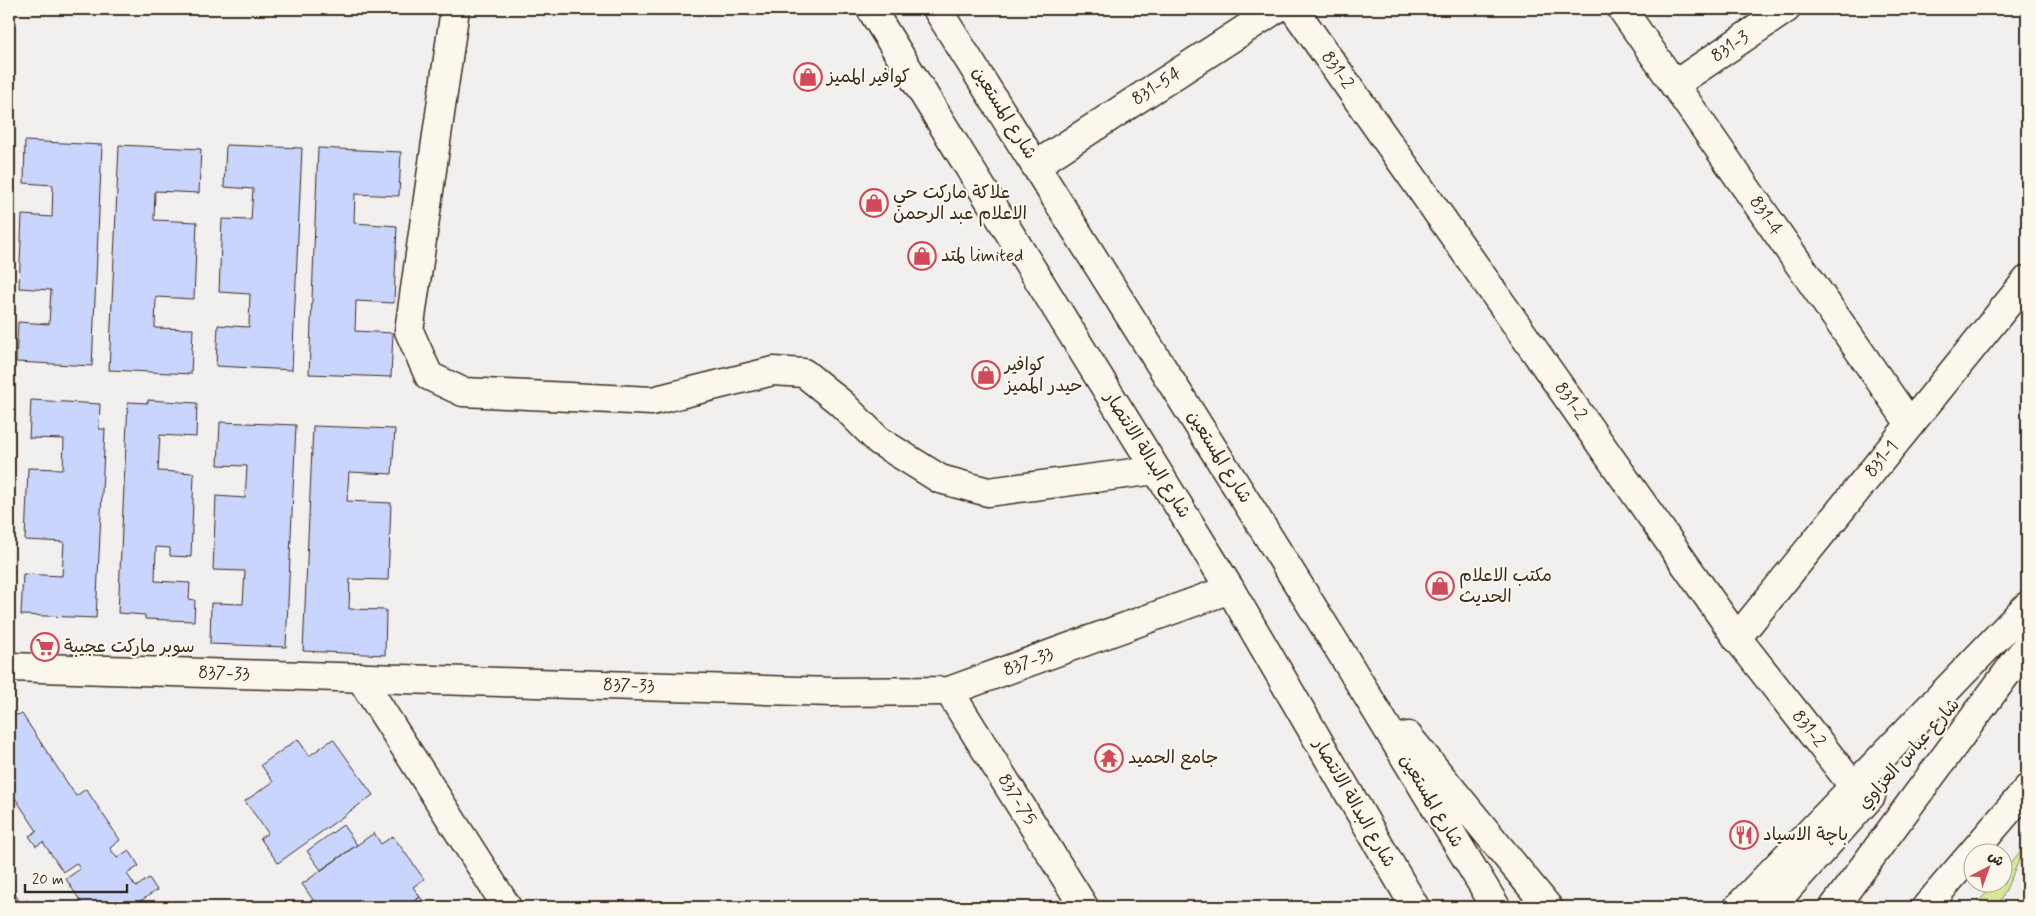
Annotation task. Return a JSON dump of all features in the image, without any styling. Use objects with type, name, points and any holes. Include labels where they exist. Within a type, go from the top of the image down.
[{"type":"street","points":[[455,9],[408,331],[429,376],[463,392],[652,401],[773,371],[804,373],[841,403],[879,441],[940,479],[950,482],[988,492],[1156,470]]},
{"type":"street","name":"شارع البدالة الانتصار","points":[[871,9],[1230,589],[1415,907]]},
{"type":"street","name":"شارع المستعين","points":[[937,9],[1342,654],[1496,907]]},
{"type":"street","name":"831-54","points":[[1036,165],[1276,9]]},
{"type":"street","name":"831-2","points":[[1294,9],[1737,638],[1854,787]]},
{"type":"street","name":"831-4","points":[[1622,9],[1910,424]]},
{"type":"street","name":"831-3","points":[[1674,85],[1786,9]]},
{"type":"street","name":"831-1","points":[[1737,638],[2027,280]]},
{"type":"street","name":"837-33","points":[[9,667],[833,692],[949,691],[1230,589]]},
{"type":"street","points":[[1738,907],[2027,606]]},
{"type":"street","name":"شارع عباس العزاوي","points":[[1771,907],[2027,622]]},
{"type":"street","points":[[1834,907],[2027,646]]},
{"type":"street","points":[[1342,654],[1548,907]]},
{"type":"street","points":[[360,677],[507,907]]},
{"type":"street","name":"837-75","points":[[949,691],[1084,907]]},
{"type":"street","points":[[1926,907],[2027,789]]},
{"type":"green space","points":[[2027,843],[2014,872],[2014,859]]},
{"type":"green space","points":[[1985,894],[2004,894],[1998,907],[1974,907]]},
{"type":"building","points":[[25,141],[102,145],[92,366],[16,362],[18,322],[49,324],[51,290],[19,288],[22,215],[52,217],[53,185],[24,183]]},
{"type":"building","points":[[119,145],[201,149],[199,193],[155,191],[154,220],[197,222],[194,299],[156,297],[155,328],[193,329],[191,374],[109,370]]},
{"type":"building","points":[[226,145],[302,148],[292,370],[216,366],[218,325],[249,327],[250,294],[219,292],[222,219],[251,220],[253,189],[224,187]]},
{"type":"building","points":[[318,148],[401,152],[399,196],[355,194],[354,223],[397,226],[394,303],[356,301],[355,331],[393,333],[391,377],[309,374]]},
{"type":"building","points":[[31,400],[100,404],[99,429],[105,429],[96,618],[21,615],[23,574],[62,576],[64,542],[25,540],[28,468],[63,469],[64,439],[29,438]]},
{"type":"building","points":[[148,400],[197,403],[196,437],[160,435],[158,471],[194,473],[191,557],[170,556],[170,548],[156,547],[155,581],[190,583],[189,599],[195,600],[194,621],[145,619],[145,615],[118,613],[128,402],[148,403]]},
{"type":"building","points":[[220,422],[296,425],[286,647],[210,644],[211,603],[243,604],[245,571],[213,570],[216,496],[245,498],[247,466],[218,465]]},
{"type":"building","points":[[313,426],[395,429],[392,474],[349,472],[347,501],[391,503],[388,580],[350,579],[349,609],[386,610],[385,655],[303,651]]},
{"type":"building","points":[[22,714],[76,796],[86,789],[120,840],[110,848],[117,858],[129,850],[139,866],[127,874],[136,887],[149,878],[157,890],[131,907],[84,907],[66,879],[80,869],[76,863],[63,872],[43,842],[36,846],[29,836],[37,831],[9,789],[9,716]]},
{"type":"building","points":[[298,739],[309,756],[333,739],[373,795],[278,863],[260,838],[268,833],[245,801],[273,782],[261,765]]},
{"type":"building","points":[[343,825],[357,845],[321,870],[307,851]]},
{"type":"building","points":[[374,833],[381,844],[393,836],[424,879],[413,887],[420,897],[406,907],[318,907],[302,884]]},
{"type":"building","points":[[10,886],[21,904],[27,900],[32,907],[9,907]]},
{"type":"building","points":[[420,897],[428,907],[406,907]]},
{"type":"place","name":"كوافير المميز","points":[[808,77]]},
{"type":"place","name":"علاكة ماركت حي الاعلام عبد الرحمن","points":[[874,203]]},
{"type":"place","name":"لمتد limited","points":[[922,256]]},
{"type":"place","name":"كوافير حيدر المميز","points":[[986,375]]},
{"type":"place","name":"مكتب الاعلام الحديث","points":[[1440,586]]},
{"type":"place","name":"سوبر ماركت عجيبة","points":[[45,647]]},
{"type":"place","name":"جامع الحميد","points":[[1109,758]]},
{"type":"place","name":"باچة الاسياد","points":[[1744,835]]}]
